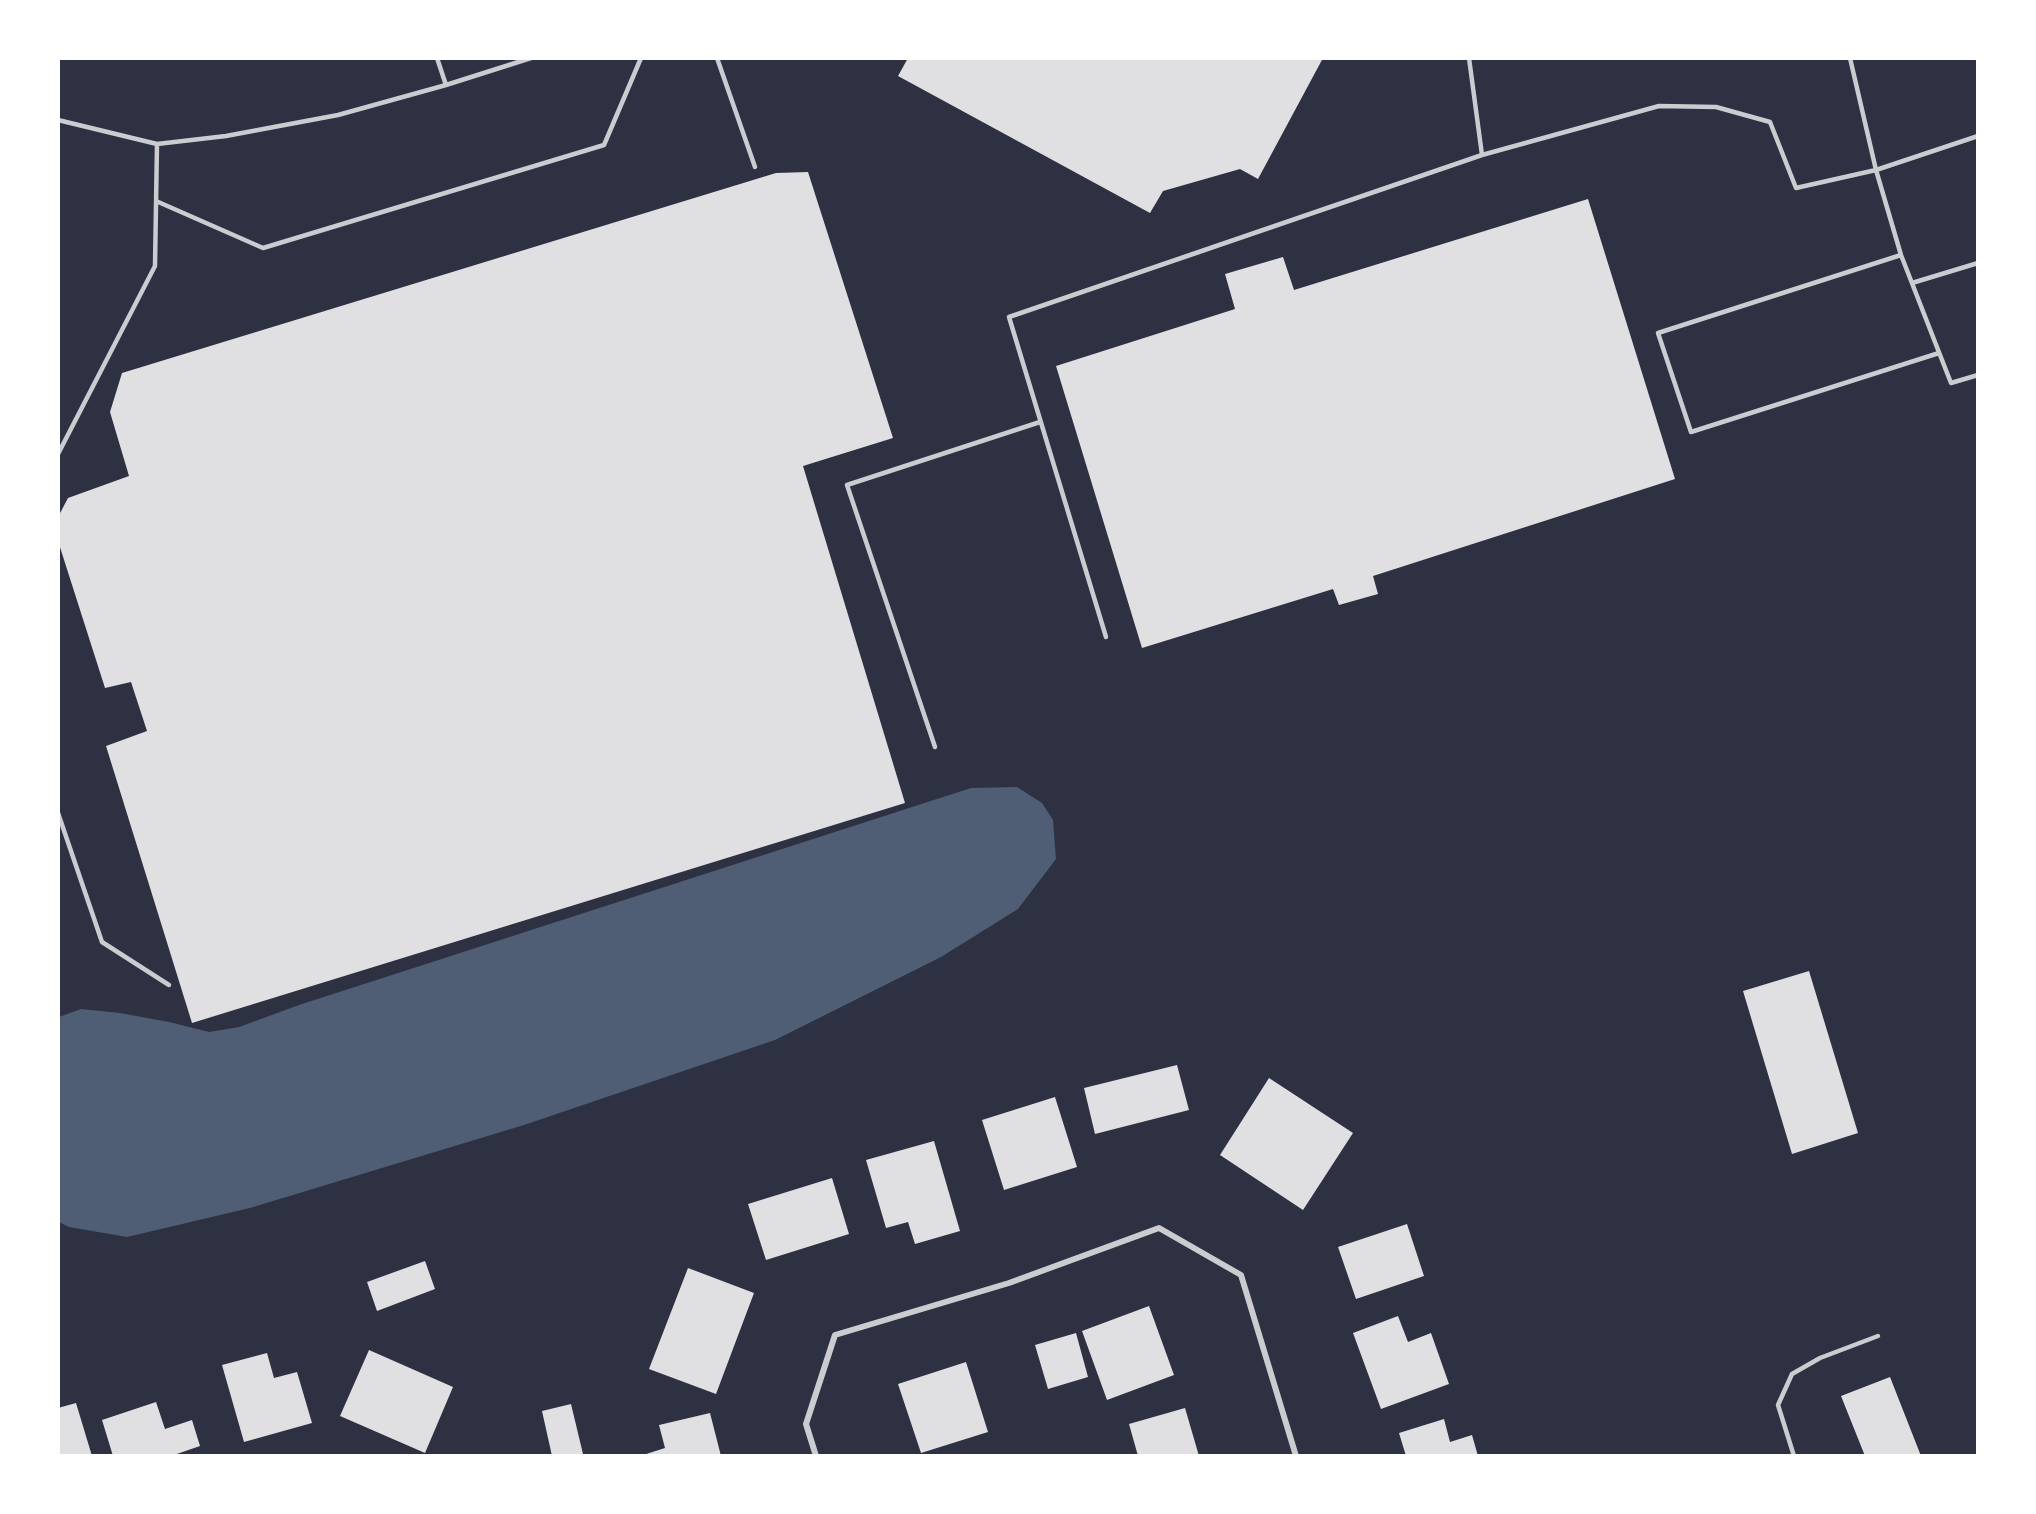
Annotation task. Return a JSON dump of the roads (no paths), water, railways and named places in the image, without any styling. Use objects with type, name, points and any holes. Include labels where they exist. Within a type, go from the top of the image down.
[{"type":"street","points":[[816,1455],[806,1424],[835,1335],[1009,1283],[1159,1228],[1241,1275],[1296,1455]]},
{"type":"lane","points":[[437,58],[446,85]]},
{"type":"lane","points":[[58,120],[157,144],[226,136],[338,115],[446,85],[531,58]]},
{"type":"lane","points":[[156,201],[263,248],[604,145],[641,58]]},
{"type":"lane","points":[[717,58],[755,167]]},
{"type":"lane","points":[[1470,58],[1482,155]]},
{"type":"lane","points":[[1850,58],[1876,170],[1901,255],[1951,383],[1977,375]]},
{"type":"lane","points":[[1106,637],[1009,317],[1482,155],[1659,106],[1716,107],[1770,122],[1796,188],[1876,170],[1977,136]]},
{"type":"lane","points":[[58,453],[155,266],[157,144]]},
{"type":"lane","points":[[1901,255],[1658,333],[1691,432],[1939,353]]},
{"type":"lane","points":[[1912,284],[1977,263]]},
{"type":"lane","points":[[935,747],[847,485],[1040,422]]},
{"type":"lane","points":[[58,813],[102,942],[169,985]]},
{"type":"lane","points":[[1794,1455],[1778,1405],[1792,1374],[1820,1358],[1878,1336]]},
{"type":"water","points":[[1017,787],[1042,803],[1053,820],[1056,859],[1018,909],[941,957],[775,1040],[524,1125],[250,1208],[127,1237],[69,1227],[59,1222],[59,1017],[81,1009],[120,1013],[209,1032],[239,1027],[299,1005],[971,788]]}]
